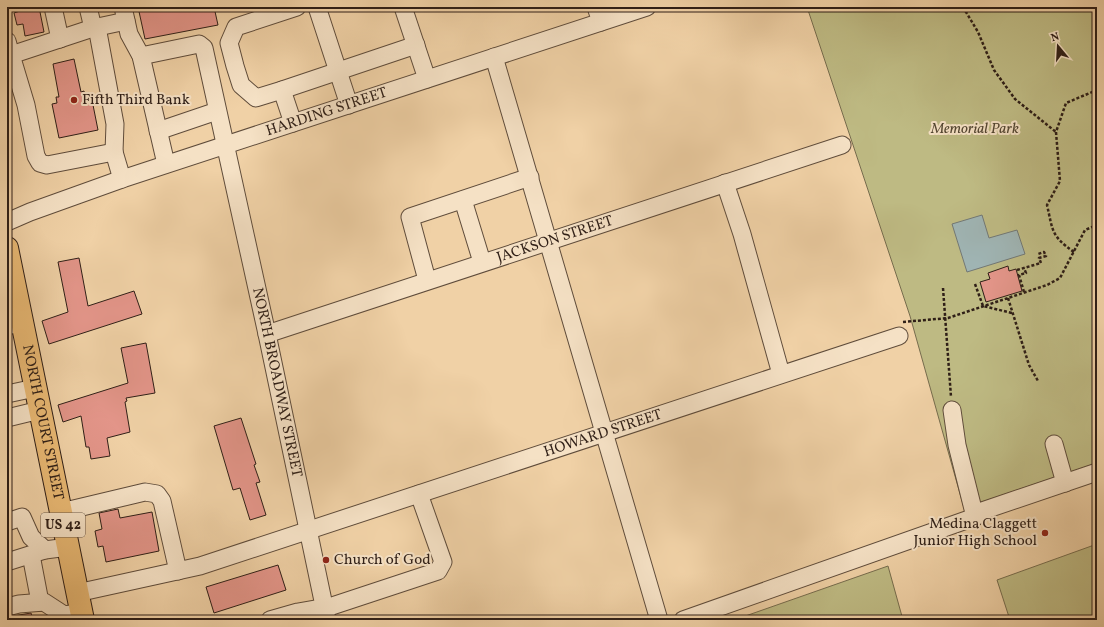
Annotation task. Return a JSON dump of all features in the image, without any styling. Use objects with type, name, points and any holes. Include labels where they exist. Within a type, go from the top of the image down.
[{"type":"main road","name":"NORTH COURT STREET","points":[[7,248],[14,324],[35,388],[80,608]]},
{"type":"street","points":[[53,7],[60,39]]},
{"type":"street","points":[[88,7],[95,28],[115,124],[114,152],[122,179]]},
{"type":"street","points":[[297,7],[236,27],[229,43],[241,85],[256,98],[416,45]]},
{"type":"street","points":[[317,7],[349,105]]},
{"type":"street","points":[[403,7],[427,79]]},
{"type":"street","name":"HARDING STREET","points":[[7,222],[30,212],[166,164],[494,57],[598,14],[647,7]]},
{"type":"street","points":[[114,152],[47,165],[40,163],[36,156],[26,105],[9,48],[60,39],[95,28],[125,14],[129,34],[141,56],[166,164]]},
{"type":"street","name":"NORTH BROADWAY STREET","points":[[141,56],[199,44],[202,45],[226,145],[267,334],[325,614]]},
{"type":"street","points":[[494,57],[549,241],[603,434],[659,620]]},
{"type":"street","points":[[282,90],[293,123]]},
{"type":"street","points":[[158,131],[217,111]]},
{"type":"street","name":"JACKSON STREET","points":[[267,334],[427,280],[842,145]]},
{"type":"street","points":[[427,280],[410,217],[530,177]]},
{"type":"street","points":[[725,183],[742,234],[782,374]]},
{"type":"street","points":[[463,200],[482,262]]},
{"type":"street","name":"HOWARD STREET","points":[[40,602],[44,602],[64,615],[178,571],[200,566],[899,336]]},
{"type":"street","points":[[7,394],[35,388]]},
{"type":"street","points":[[7,418],[40,410]]},
{"type":"street","points":[[952,410],[957,446],[975,517]]},
{"type":"street","points":[[1054,444],[1065,483]]},
{"type":"street","points":[[683,620],[975,517],[982,511],[1097,472]]},
{"type":"street","points":[[61,512],[145,492],[157,494],[162,502],[178,571]]},
{"type":"street","points":[[270,620],[298,612],[325,614],[352,601],[436,573],[441,568],[442,558],[419,494]]},
{"type":"street","points":[[7,522],[22,517],[38,552],[40,602],[7,607]]},
{"type":"street","points":[[7,562],[38,552],[68,547]]},
{"type":"path","points":[[963,7],[978,32],[994,70],[1015,99],[1056,132]]},
{"type":"path","points":[[1074,252],[1059,242],[1054,234],[1048,205],[1060,181],[1056,132],[1066,102],[1097,90]]},
{"type":"path","points":[[1017,270],[1041,263],[1039,258],[1046,256],[1044,252],[1038,254]]},
{"type":"path","points":[[1024,268],[1026,273],[1019,275],[1024,292]]},
{"type":"path","points":[[975,284],[983,306],[1013,313]]},
{"type":"path","points":[[943,288],[952,410]]},
{"type":"path","points":[[1008,298],[1029,365],[1038,381]]},
{"type":"green space","name":"Memorial Park","points":[[807,7],[1097,7],[1097,463],[964,508],[910,316]]},
{"type":"green space","points":[[1097,544],[1097,620],[1010,620],[997,580]]},
{"type":"green space","points":[[888,566],[903,620],[734,620]]},
{"type":"shaded area","points":[[982,215],[989,238],[1017,230],[1025,254],[967,272],[952,224]]},
{"type":"building","points":[[19,7],[39,7],[44,32],[25,36],[23,24],[17,25],[14,13],[20,11]]},
{"type":"building","points":[[138,7],[214,7],[218,25],[145,39]]},
{"type":"building","name":"Fifth Third Bank","points":[[74,59],[81,92],[84,91],[85,97],[91,95],[98,130],[59,138],[52,104],[57,103],[56,97],[59,97],[53,64]]},
{"type":"building","points":[[79,258],[88,306],[134,291],[142,314],[49,344],[42,321],[68,312],[58,262]]},
{"type":"building","points":[[1008,266],[1009,271],[1016,269],[1022,291],[986,302],[980,282],[990,279],[988,273]]},
{"type":"building","points":[[146,343],[155,393],[126,398],[127,401],[125,402],[130,432],[107,438],[110,456],[91,459],[89,447],[86,447],[81,416],[63,422],[58,405],[128,383],[121,348]]},
{"type":"building","points":[[241,418],[256,464],[254,465],[260,482],[256,483],[266,515],[250,520],[240,488],[233,490],[214,426]]},
{"type":"building","points":[[118,509],[120,518],[152,512],[159,551],[106,562],[103,546],[98,547],[95,531],[102,529],[99,513]]},
{"type":"building","points":[[278,565],[286,590],[214,613],[206,587]]},
{"type":"building","points":[[31,613],[33,620],[7,620],[7,617]]},
{"type":"place","name":"Fifth Third Bank","points":[[74,100]]},
{"type":"place","name":"Medina Claggett Junior High School","points":[[1045,533]]},
{"type":"place","name":"Church of God","points":[[326,560]]}]
